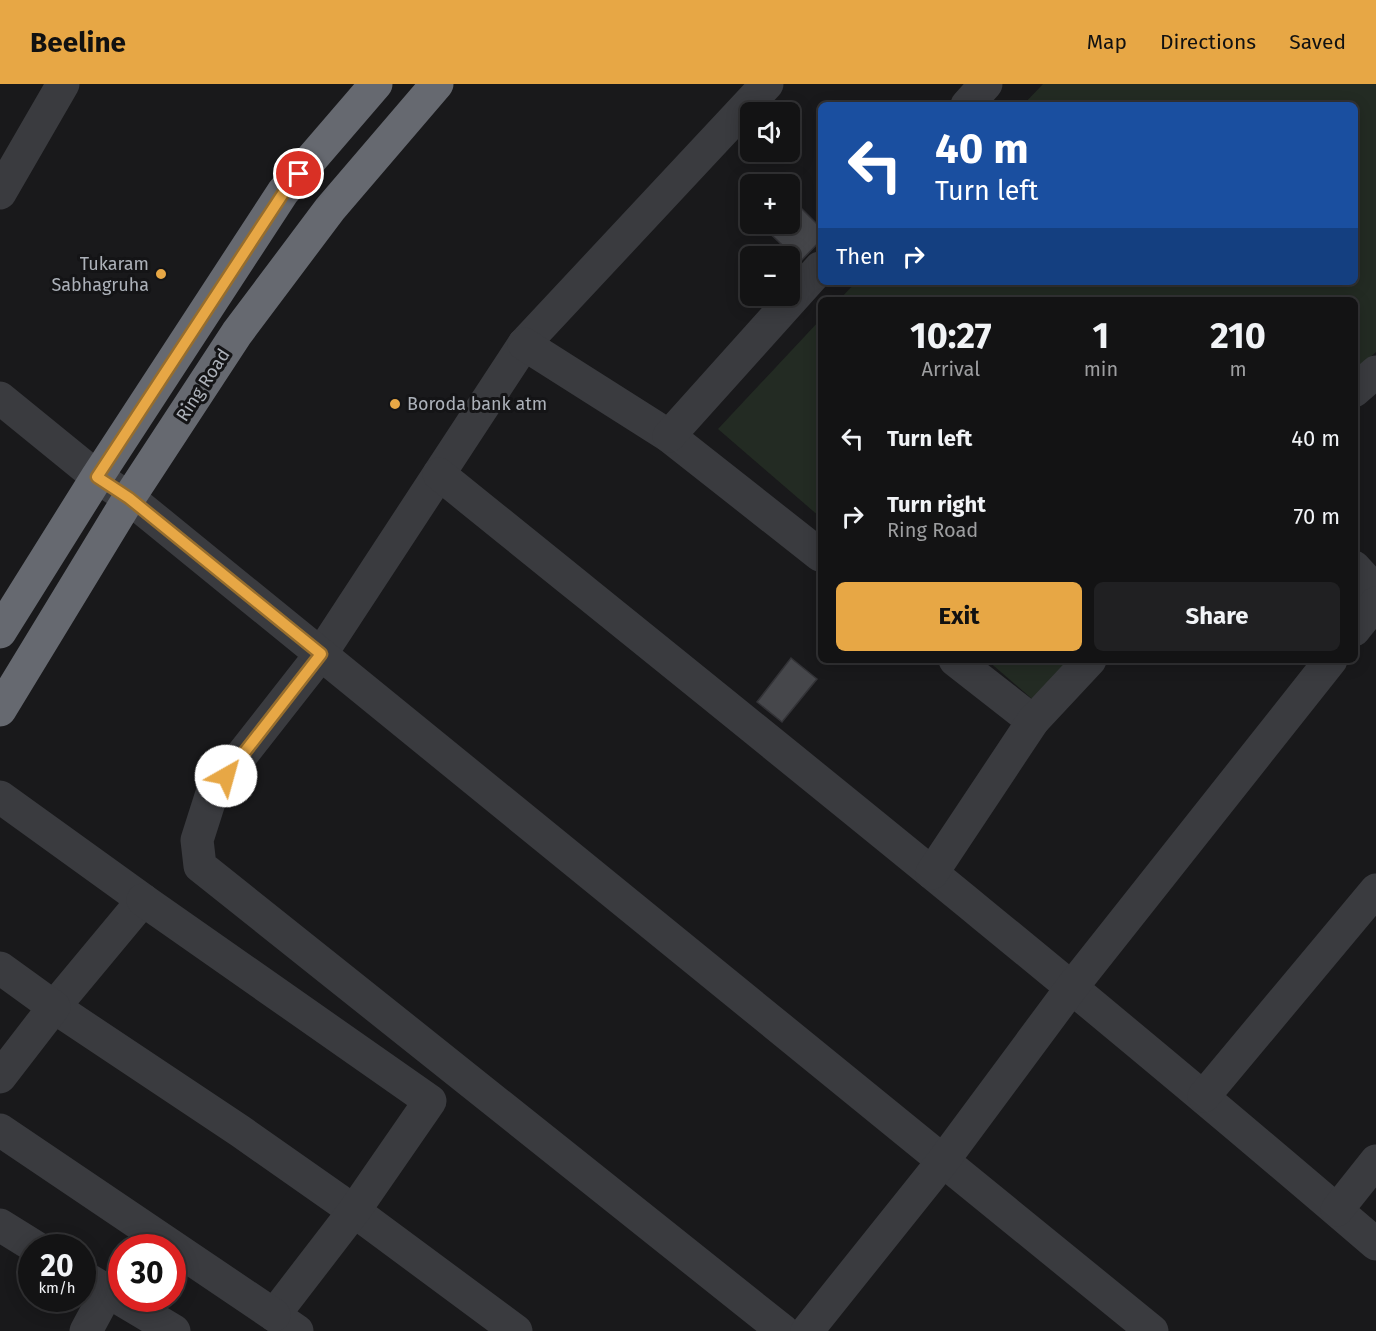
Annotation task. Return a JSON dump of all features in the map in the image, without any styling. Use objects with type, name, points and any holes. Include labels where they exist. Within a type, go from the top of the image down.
[{"type":"highway","points":[[0,632],[97,477],[284,192],[376,84]]},
{"type":"highway","name":"Ring Road","points":[[0,710],[129,498],[237,333],[330,209],[437,84]]},
{"type":"street","points":[[2,186],[63,84]]},
{"type":"street","points":[[767,84],[524,344],[321,654],[212,793],[197,840],[200,866],[783,1331]]},
{"type":"street","points":[[970,102],[986,84]]},
{"type":"street","points":[[669,436],[818,270]]},
{"type":"street","points":[[524,344],[669,436],[818,553]]},
{"type":"street","points":[[1358,388],[1376,372]]},
{"type":"street","points":[[0,398],[97,477],[129,498],[1152,1331]]},
{"type":"street","points":[[439,474],[1072,987],[1204,1096],[1376,1244]]},
{"type":"street","points":[[1358,571],[1376,591]]},
{"type":"street","points":[[1358,625],[1376,603]]},
{"type":"street","points":[[959,663],[1033,721]]},
{"type":"street","points":[[932,873],[1033,721],[1087,663]]},
{"type":"street","points":[[807,1331],[943,1161],[1072,987],[1329,663]]},
{"type":"street","points":[[0,797],[430,1101]]},
{"type":"street","points":[[1204,1096],[1376,890]]},
{"type":"street","points":[[0,1077],[54,1007],[143,900]]},
{"type":"street","points":[[0,968],[354,1211],[516,1331]]},
{"type":"street","points":[[0,1130],[283,1325],[354,1211],[430,1101],[456,1069]]},
{"type":"street","points":[[1337,1210],[1376,1161]]},
{"type":"street","points":[[0,1225],[18,1236]]},
{"type":"street","points":[[96,1285],[174,1331]]},
{"type":"street","points":[[86,1331],[90,1312]]},
{"type":"shaded area","points":[[1043,84],[1376,84],[1376,352],[1358,368],[1358,297],[842,297],[853,285],[1358,285],[1358,102],[1026,102]]},
{"type":"shaded area","points":[[818,322],[818,515],[718,429]]},
{"type":"shaded area","points":[[990,663],[1075,663],[1038,704]]},
{"type":"building","points":[[800,207],[818,225],[818,243],[800,262],[800,246],[783,246],[771,234],[800,234]]},
{"type":"building","points":[[791,658],[817,679],[782,722],[757,702]]},
{"type":"place","name":"Tukaram Sabhagruha","points":[[161,274]]},
{"type":"place","name":"Boroda bank atm","points":[[395,404]]},
{"type":"route","points":[[226,776],[321,654],[129,498],[97,477],[284,192],[299,174]]}]
